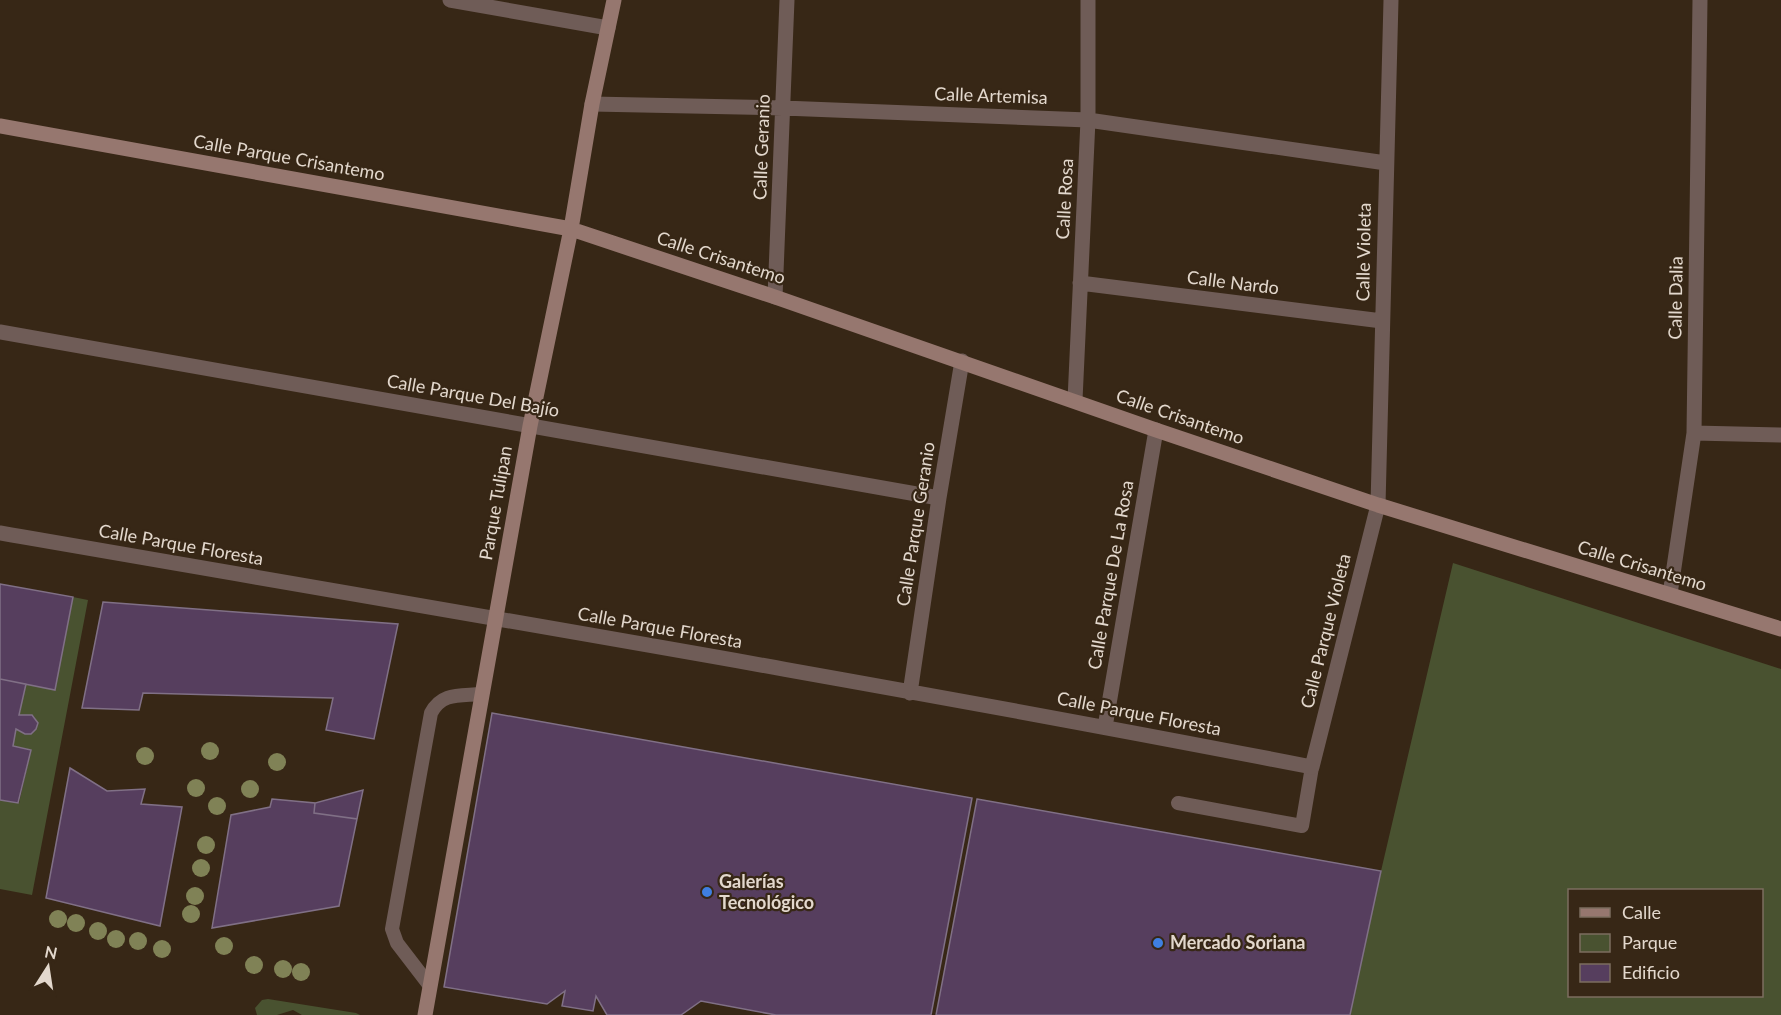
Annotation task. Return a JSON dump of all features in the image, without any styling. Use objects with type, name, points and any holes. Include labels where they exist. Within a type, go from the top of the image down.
[{"type":"main road","name":"Parque Tulipan","points":[[425,1015],[494,618],[614,0]]},
{"type":"main road","name":"Calle Parque Crisantemo","points":[[0,126],[571,229]]},
{"type":"main road","name":"Calle Crisantemo","points":[[571,229],[1377,505],[1781,629]]},
{"type":"street","points":[[450,0],[608,28]]},
{"type":"street","name":"Calle Geranio","points":[[775,297],[787,0]]},
{"type":"street","name":"Calle Rosa","points":[[1075,400],[1088,120],[1088,0]]},
{"type":"street","name":"Calle Violeta","points":[[1377,505],[1391,0]]},
{"type":"street","name":"Calle Dalia","points":[[1670,594],[1694,433],[1700,0]]},
{"type":"street","name":"Calle Artemisa","points":[[592,104],[783,108],[1088,120],[1386,163]]},
{"type":"street","name":"Calle Nardo","points":[[1080,283],[1382,321]]},
{"type":"street","name":"Calle Parque Del Bajío","points":[[0,332],[939,498]]},
{"type":"street","name":"Calle Parque Geranio","points":[[910,693],[962,361]]},
{"type":"street","name":"Calle Parque De La Rosa","points":[[1105,727],[1156,430]]},
{"type":"street","points":[[1694,433],[1781,435]]},
{"type":"street","name":"Calle Parque Violeta","points":[[1312,767],[1377,505]]},
{"type":"street","name":"Calle Parque Floresta","points":[[0,533],[494,618],[1105,727],[1312,767]]},
{"type":"lane","points":[[430,986],[397,943],[392,929],[431,713],[435,704],[444,698],[482,694]]},
{"type":"lane","points":[[1178,803],[1302,826],[1312,767]]},
{"type":"green space","points":[[1453,563],[1781,669],[1781,1015],[1350,1015]]},
{"type":"green space","points":[[73,597],[88,600],[32,895],[0,889],[0,800],[19,803],[31,750],[13,746],[16,729],[28,734],[32,733],[37,726],[32,715],[19,715],[26,684],[55,690]]},
{"type":"green space","points":[[268,999],[360,1015],[302,1015],[293,1010],[277,1015],[257,1015],[255,1008],[262,1000]]},
{"type":"building","points":[[0,584],[73,597],[55,690],[0,679]]},
{"type":"building","points":[[103,602],[398,624],[374,739],[326,730],[333,698],[143,693],[139,710],[82,708]]},
{"type":"building","points":[[0,679],[26,684],[19,715],[32,715],[38,723],[31,734],[25,734],[16,729],[13,746],[31,750],[18,803],[0,800]]},
{"type":"building","name":"Galerías Tecnológico","points":[[492,713],[972,798],[931,1015],[776,1015],[701,1001],[681,1015],[607,1015],[596,996],[593,1011],[562,1006],[565,991],[547,1004],[444,987]]},
{"type":"building","points":[[70,768],[107,791],[145,789],[141,804],[182,807],[160,926],[46,898]]},
{"type":"building","points":[[363,790],[357,819],[314,813],[315,803]]},
{"type":"building","points":[[272,799],[315,803],[314,813],[357,819],[339,906],[212,928],[231,815],[270,807]]},
{"type":"building","name":"Mercado Soriana","points":[[977,799],[1381,871],[1350,1015],[936,1015]]},
{"type":"place","name":"Galerías Tecnológico","points":[[707,892]]},
{"type":"place","name":"Mercado Soriana","points":[[1158,943]]}]
